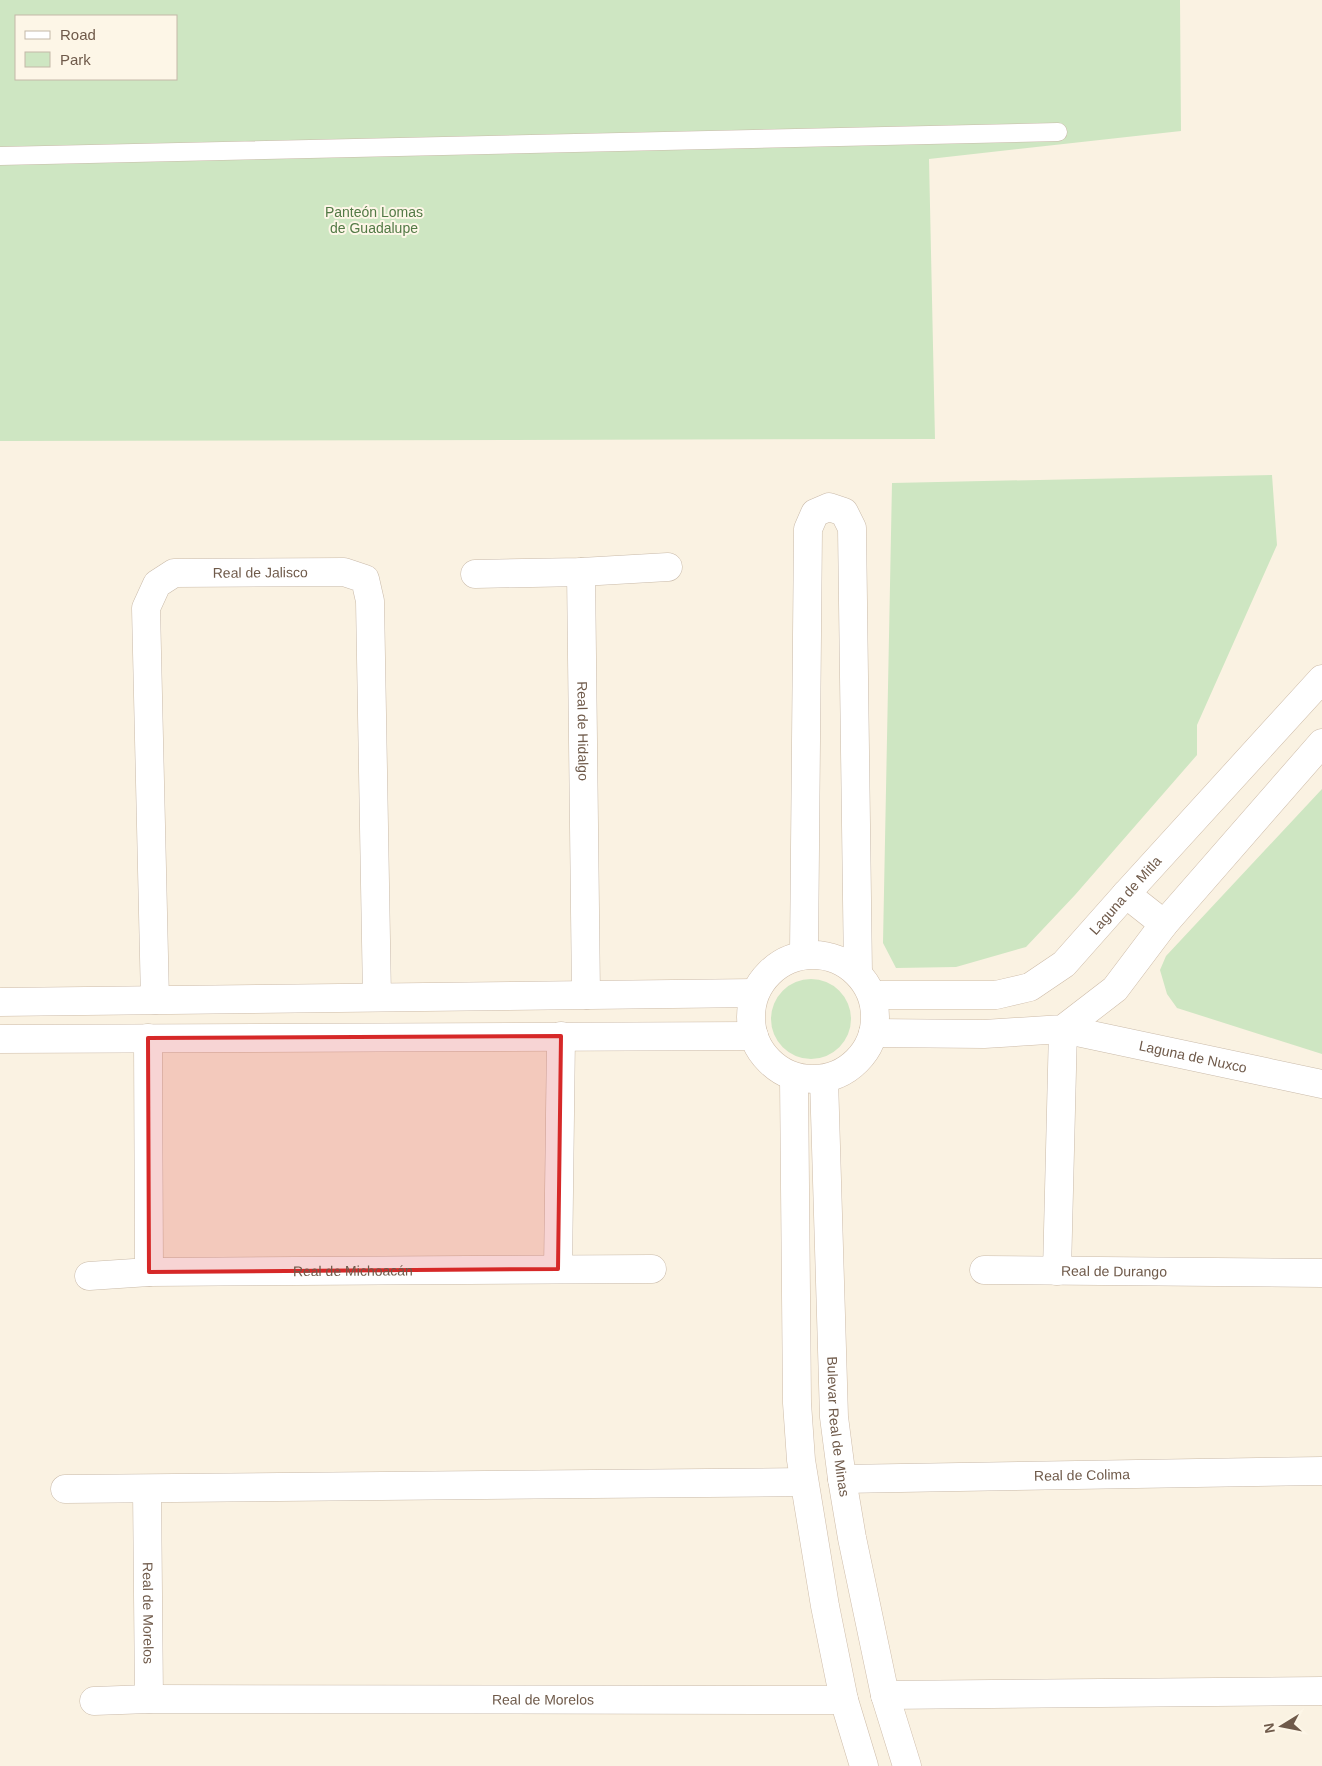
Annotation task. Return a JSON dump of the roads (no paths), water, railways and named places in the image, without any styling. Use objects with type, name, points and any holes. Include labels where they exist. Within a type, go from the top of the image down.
[{"type":"street","points":[[804,954],[808,529],[815,512],[829,507],[844,512],[852,528],[865,984],[876,1014],[873,1033],[867,1050],[856,1063],[841,1073],[824,1078],[794,1078],[771,1062],[761,1050],[754,1036],[751,1022],[751,1007],[755,993],[763,979],[775,967],[789,959],[804,954],[824,955],[842,961],[865,984]]},
{"type":"street","points":[[474,574],[668,568]]},
{"type":"street","name":"Real de Jalisco","points":[[155,1000],[146,608],[157,584],[174,573],[344,572],[365,579],[370,601],[377,997]]},
{"type":"street","name":"Real de Hidalgo","points":[[581,572],[586,996]]},
{"type":"street","name":"Laguna de Mitla","points":[[865,984],[996,996],[1030,987],[1064,964],[1322,679]]},
{"type":"street","points":[[873,1033],[984,1034],[1063,1029],[1115,989],[1164,924],[1322,743]]},
{"type":"street","points":[[1126,894],[1164,924]]},
{"type":"street","points":[[0,1002],[755,993]]},
{"type":"street","name":"Laguna de Nuxco","points":[[1063,1029],[1322,1084]]},
{"type":"street","name":"Real de Durango","points":[[1063,1029],[1057,1271],[1322,1273]]},
{"type":"street","points":[[558,1269],[561,1036]]},
{"type":"street","points":[[0,1039],[754,1036]]},
{"type":"street","points":[[148,1038],[149,1272]]},
{"type":"street","points":[[794,1078],[797,1403],[800,1460],[824,1606],[844,1700],[864,1766]]},
{"type":"street","name":"Bulevar Real de Minas","points":[[824,1078],[834,1417],[852,1538],[885,1695],[907,1766]]},
{"type":"street","name":"Real de Michoacán","points":[[89,1276],[149,1272],[652,1269]]},
{"type":"street","points":[[984,1270],[1057,1271]]},
{"type":"street","name":"Real de Colima","points":[[842,1479],[1322,1471]]},
{"type":"street","points":[[65,1489],[804,1482]]},
{"type":"street","name":"Real de Morelos","points":[[147,1489],[149,1699],[844,1700]]},
{"type":"street","points":[[885,1695],[1322,1691]]},
{"type":"street","points":[[94,1701],[149,1699]]},
{"type":"lane","points":[[0,156],[1058,132]]},
{"type":"park label","name":"Panteón Lomas de Guadalupe","points":[[374,220]]}]
